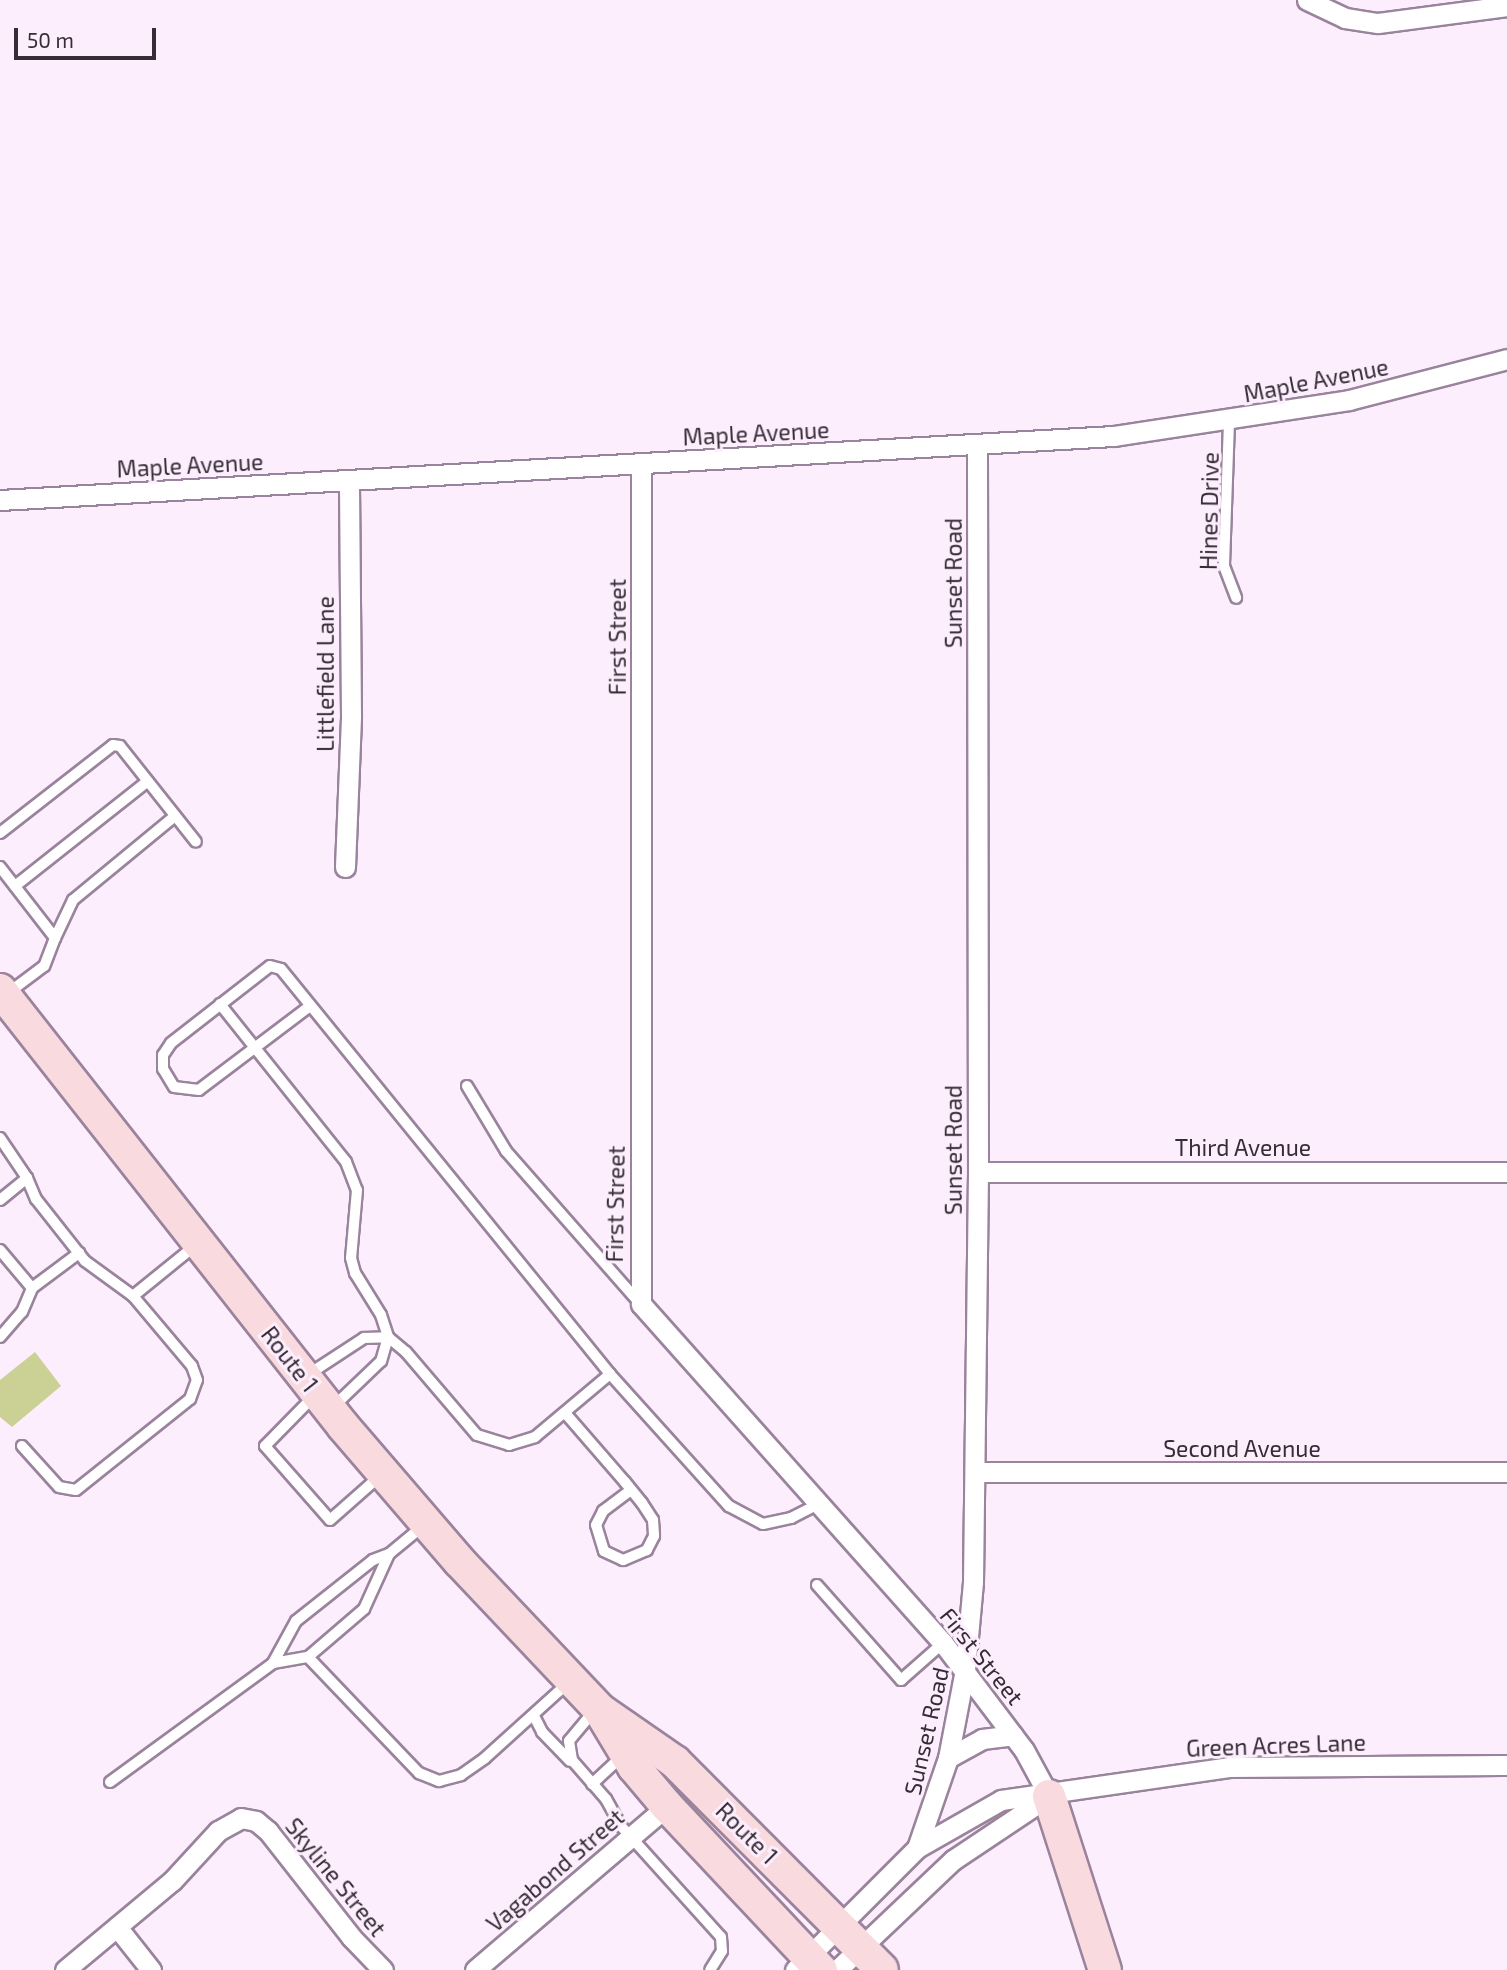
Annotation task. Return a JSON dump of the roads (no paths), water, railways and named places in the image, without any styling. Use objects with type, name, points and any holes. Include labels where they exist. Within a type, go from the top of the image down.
[{"type":"main road","name":"Route 1","points":[[1,994],[317,1394],[426,1523],[599,1709],[675,1762],[882,1970]]},
{"type":"main road","name":"Route 1","points":[[599,1709],[625,1753],[667,1806],[808,1965]]},
{"type":"main road","points":[[1049,1796],[1105,1970]]},
{"type":"street","points":[[1307,0],[1335,15],[1369,22],[1507,6]]},
{"type":"street","name":"Maple Avenue","points":[[0,500],[1114,436],[1229,422],[1361,398],[1507,359]]},
{"type":"street","name":"Sunset Road","points":[[917,1848],[948,1758],[965,1670],[976,1472],[977,445]]},
{"type":"street","name":"First Street","points":[[641,464],[641,1304],[943,1643],[1013,1735],[1049,1796]]},
{"type":"street","name":"Littlefield Lane","points":[[345,867],[351,715],[349,481]]},
{"type":"street","name":"Third Avenue","points":[[978,1172],[1507,1172]]},
{"type":"street","name":"Second Avenue","points":[[976,1472],[1507,1472]]},
{"type":"street","points":[[948,1758],[982,1739],[1013,1735]]},
{"type":"street","name":"Green Acres Lane","points":[[837,1970],[848,1936],[917,1848],[982,1807],[1032,1794],[1049,1796],[1117,1780],[1229,1767],[1507,1765]]},
{"type":"street","name":"Green Acres Lane","points":[[808,1965],[953,1860],[1049,1796]]},
{"type":"street","name":"Vagabond Street","points":[[475,1970],[667,1806]]},
{"type":"street","name":"Skyline Street","points":[[117,1927],[172,1881],[218,1831],[249,1819],[268,1831],[343,1928],[383,1970]]},
{"type":"street","points":[[65,1970],[117,1927],[151,1970]]},
{"type":"lane","name":"Hines Drive","points":[[1229,422],[1224,566],[1236,598]]},
{"type":"lane","points":[[0,833],[107,747],[120,746],[196,842]]},
{"type":"lane","points":[[15,886],[148,781]]},
{"type":"lane","points":[[1,994],[44,966],[73,900],[86,886],[175,816]]},
{"type":"lane","points":[[0,867],[55,938]]},
{"type":"lane","points":[[310,1006],[199,1090],[174,1087],[167,1080],[162,1063],[166,1050],[220,1004],[275,965],[310,1006],[610,1374],[739,1515],[763,1524],[791,1518],[818,1504]]},
{"type":"lane","points":[[220,1004],[353,1175],[358,1205],[351,1258],[388,1337],[486,1441],[509,1445],[523,1442],[566,1414],[610,1374]]},
{"type":"lane","points":[[467,1086],[529,1181],[641,1304]]},
{"type":"lane","points":[[0,1138],[27,1178],[36,1199],[79,1253],[133,1296],[192,1366],[197,1380],[190,1399],[76,1490],[59,1487],[22,1446]]},
{"type":"lane","points":[[0,1200],[27,1178]]},
{"type":"lane","points":[[133,1296],[199,1243]]},
{"type":"lane","points":[[0,1250],[32,1288]]},
{"type":"lane","points":[[0,1337],[22,1312],[32,1288],[79,1253]]},
{"type":"lane","points":[[317,1394],[381,1361],[388,1337]]},
{"type":"lane","points":[[383,1473],[330,1520],[265,1446],[317,1394],[364,1338],[388,1337]]},
{"type":"lane","points":[[566,1414],[631,1490],[650,1515],[655,1530],[648,1550],[623,1560],[600,1546],[596,1525],[603,1511],[631,1490]]},
{"type":"lane","points":[[110,1782],[273,1663],[296,1621],[364,1566],[389,1554],[426,1523]]},
{"type":"lane","points":[[273,1663],[308,1657],[364,1609],[389,1554]]},
{"type":"lane","points":[[817,1585],[901,1680],[943,1643]]},
{"type":"lane","points":[[308,1657],[425,1778],[439,1781],[461,1774],[534,1716],[571,1680]]},
{"type":"lane","points":[[578,1769],[569,1741],[599,1709]]},
{"type":"lane","points":[[534,1716],[542,1732],[592,1784],[631,1837],[721,1937],[722,1951],[710,1970]]},
{"type":"lane","points":[[592,1784],[625,1753]]}]
